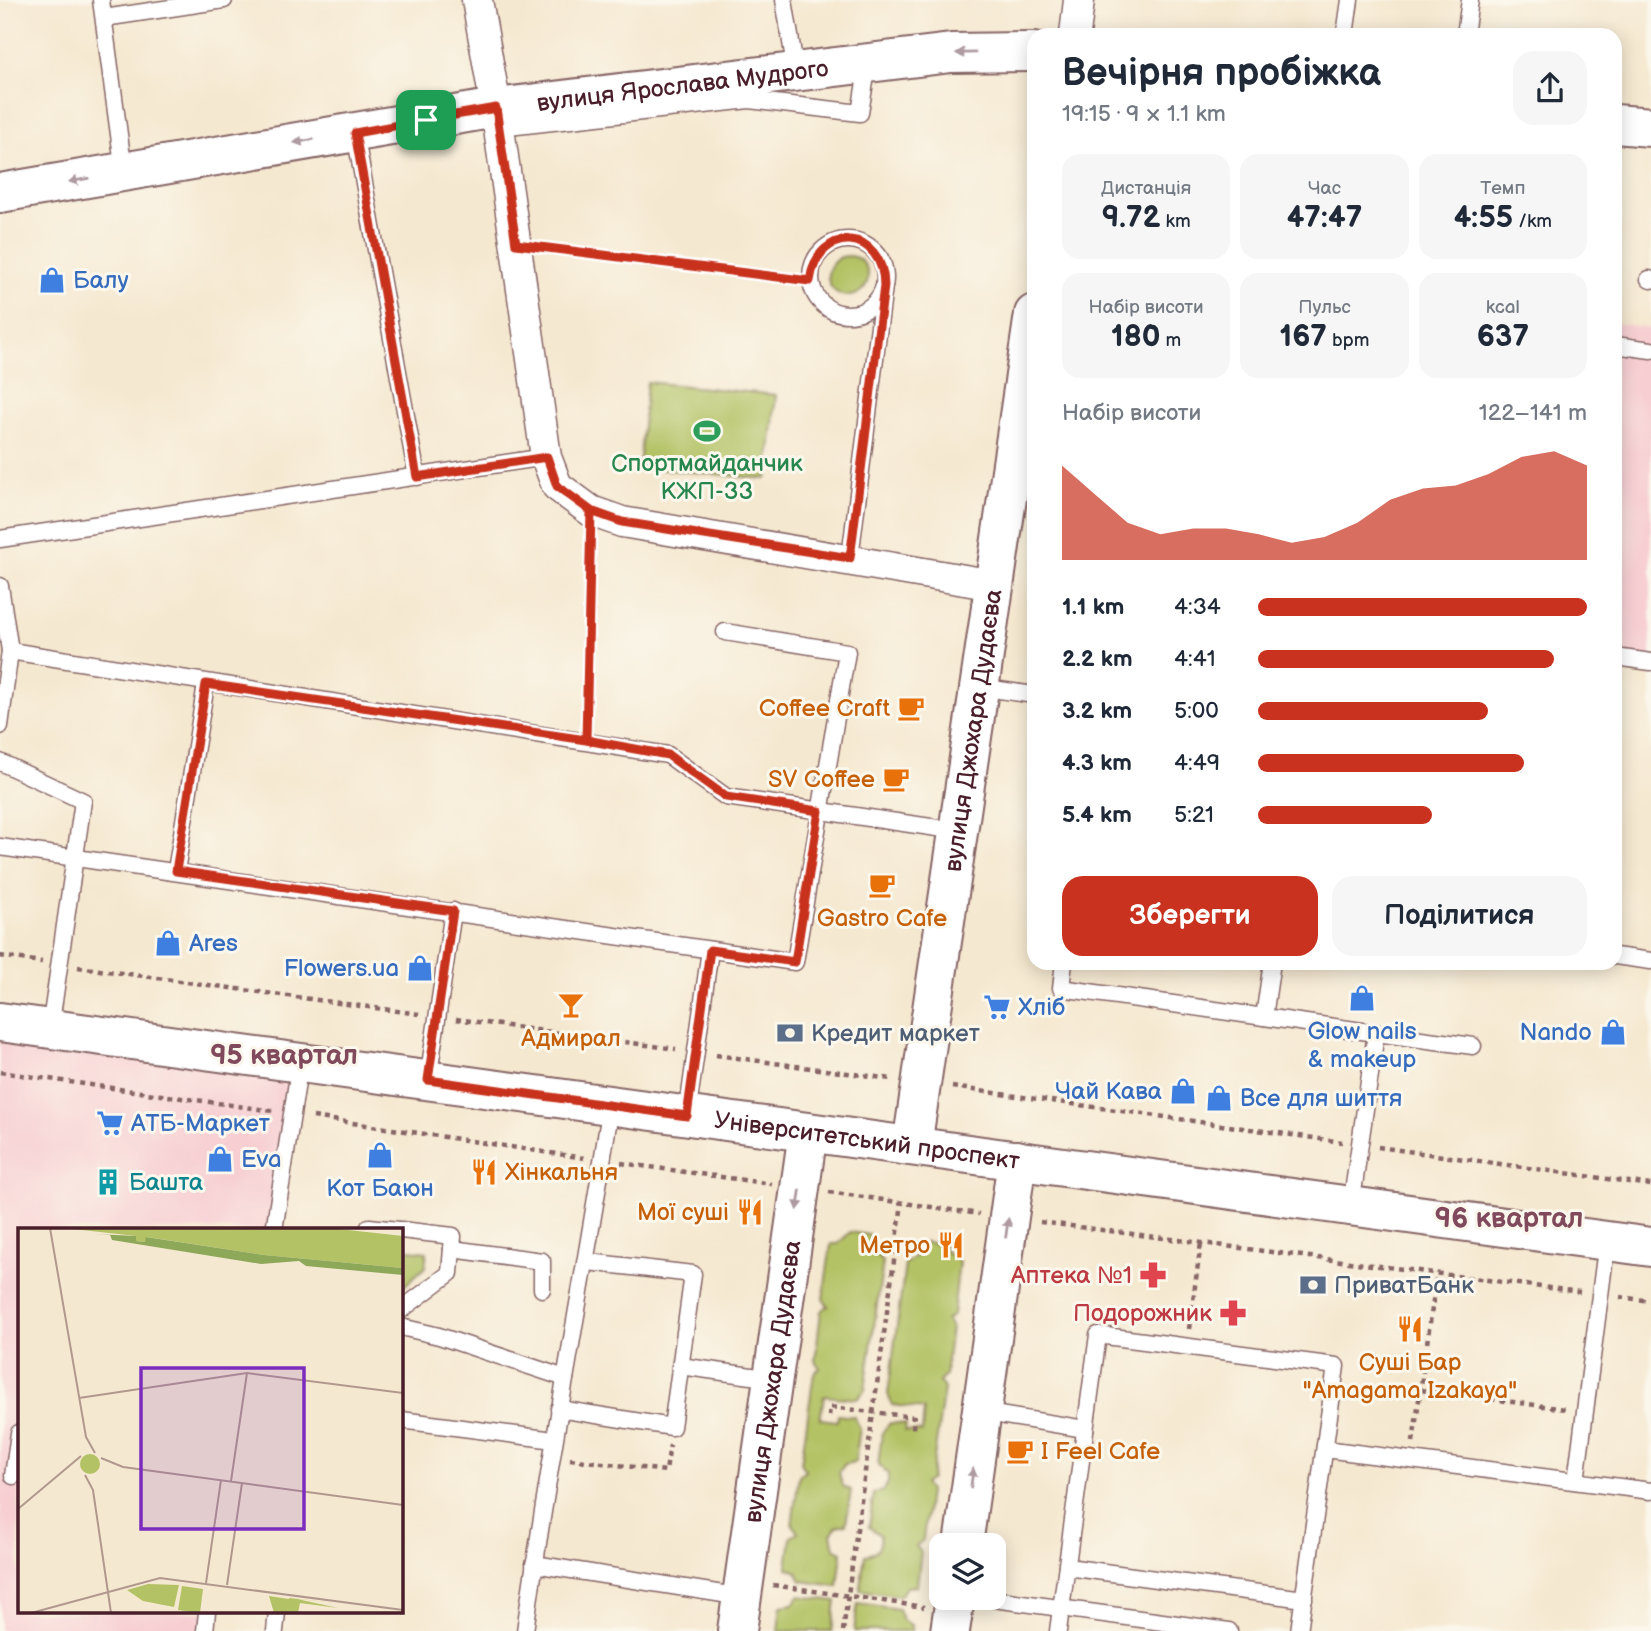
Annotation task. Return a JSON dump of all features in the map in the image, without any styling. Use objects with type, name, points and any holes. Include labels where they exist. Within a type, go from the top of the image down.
[{"type":"street","points":[[477,0],[498,118],[547,457],[557,486],[591,511],[622,522],[850,558],[995,585]]},
{"type":"street","points":[[1076,28],[1079,0]]},
{"type":"street","name":"вулиця Ярослава Мудрого","points":[[0,193],[355,133],[498,118],[796,72],[951,53],[1027,52]]},
{"type":"street","points":[[1622,125],[1651,127]]},
{"type":"street","name":"вулиця Джохара Дудаєва","points":[[912,1146],[1027,363]]},
{"type":"street","name":"Університетський проспект","points":[[0,1022],[1651,1247]]},
{"type":"street","name":"вулиця Джохара Дудаєва","points":[[741,1603],[808,1132]]},
{"type":"street","points":[[965,1533],[1017,1160]]},
{"type":"lane","points":[[101,0],[124,172]]},
{"type":"lane","points":[[104,18],[224,0]]},
{"type":"lane","points":[[784,0],[796,72]]},
{"type":"lane","points":[[1346,28],[1350,0]]},
{"type":"lane","points":[[1466,28],[1470,0]]},
{"type":"lane","points":[[498,118],[749,100],[860,113],[868,63]]},
{"type":"lane","points":[[355,133],[417,477]]},
{"type":"lane","points":[[850,558],[884,286],[882,260],[871,247],[855,240],[837,241],[822,249],[813,264],[810,281],[821,304],[836,313],[854,314],[870,307],[884,286]]},
{"type":"lane","points":[[1622,346],[1651,350]]},
{"type":"lane","points":[[0,539],[547,457]]},
{"type":"lane","points":[[0,586],[6,645],[0,726]]},
{"type":"lane","points":[[0,847],[795,962],[847,652],[725,632]]},
{"type":"lane","points":[[6,645],[206,684],[586,740],[668,755],[726,797],[958,831]]},
{"type":"lane","points":[[1622,658],[1651,662]]},
{"type":"lane","points":[[176,871],[206,684]]},
{"type":"lane","points":[[979,687],[1027,694]]},
{"type":"lane","points":[[0,762],[83,801],[50,1029]]},
{"type":"lane","points":[[428,1080],[453,911]]},
{"type":"lane","points":[[687,1116],[710,950]]},
{"type":"lane","points":[[1622,957],[1651,961]]},
{"type":"lane","points":[[1063,970],[1061,988],[1473,1046]]},
{"type":"lane","points":[[1264,1017],[1271,970]]},
{"type":"lane","points":[[1351,1206],[1376,1033]]},
{"type":"lane","points":[[274,1228],[300,1062]]},
{"type":"lane","points":[[525,1631],[552,1448],[588,1262],[611,1104]]},
{"type":"lane","points":[[402,1230],[453,1236],[450,1273],[402,1309]]},
{"type":"lane","points":[[1576,1481],[1607,1241]]},
{"type":"lane","points":[[452,1249],[542,1261],[542,1289]]},
{"type":"lane","points":[[559,1409],[672,1427],[693,1274],[588,1262]]},
{"type":"lane","points":[[402,1327],[439,1336],[565,1378]]},
{"type":"lane","points":[[1058,1631],[1098,1335],[1336,1366],[1299,1631]]},
{"type":"lane","points":[[680,1366],[773,1379]]},
{"type":"lane","points":[[981,1412],[1086,1429]]},
{"type":"lane","points":[[402,1420],[552,1448]]},
{"type":"lane","points":[[11,1476],[18,1438]]},
{"type":"lane","points":[[1325,1449],[1651,1491]]},
{"type":"lane","points":[[534,1564],[741,1603]]},
{"type":"lane","points":[[1067,1567],[1304,1599]]},
{"type":"lane","points":[[1006,1609],[1061,1608],[1161,1626],[1229,1631]]},
{"type":"path","points":[[516,244],[810,281]]},
{"type":"path","points":[[586,740],[591,511]]},
{"type":"path","points":[[0,956],[1651,1185]]},
{"type":"path","points":[[843,1631],[902,1203]]},
{"type":"path","points":[[1187,1346],[1201,1243]]},
{"type":"path","points":[[1410,1460],[1437,1273]]},
{"type":"path","points":[[1421,1390],[1585,1411]]},
{"type":"path","points":[[829,1416],[830,1407],[914,1417],[913,1429]]},
{"type":"path","points":[[552,1448],[666,1472],[672,1427]]},
{"type":"path","points":[[741,1603],[848,1596],[929,1605]]},
{"type":"shaded area","points":[[1622,324],[1651,328],[1651,662],[1622,658]]},
{"type":"shaded area","points":[[0,1022],[300,1062],[274,1228],[18,1228],[18,1614],[207,1614],[205,1631],[0,1631]]},
{"type":"green space","points":[[848,256],[856,257],[862,262],[867,268],[867,284],[862,290],[856,295],[848,296],[840,295],[834,290],[829,284],[828,276],[829,268],[834,262],[840,257]]},
{"type":"green space","name":"Спортмайданчик КЖП-33","points":[[647,382],[776,395],[767,479],[639,467]]},
{"type":"green space","points":[[850,1232],[870,1235],[870,1245],[883,1262],[865,1390],[857,1399],[824,1396],[820,1419],[837,1421],[838,1415],[854,1417],[860,1428],[855,1462],[845,1464],[839,1472],[842,1486],[851,1490],[846,1524],[837,1526],[831,1534],[834,1548],[842,1552],[838,1586],[801,1581],[796,1571],[787,1568],[791,1537],[798,1532],[792,1525],[799,1475],[806,1470],[801,1463],[814,1373],[820,1368],[815,1361],[821,1311],[828,1306],[823,1299],[831,1244],[838,1244]]},
{"type":"green space","points":[[924,1242],[944,1245],[946,1252],[959,1261],[953,1315],[946,1320],[951,1327],[945,1376],[939,1382],[944,1388],[931,1479],[924,1484],[929,1491],[923,1540],[916,1546],[921,1552],[917,1586],[906,1587],[900,1596],[860,1590],[865,1555],[875,1551],[880,1543],[880,1535],[869,1527],[874,1493],[883,1491],[888,1483],[888,1473],[878,1465],[882,1433],[890,1423],[906,1424],[905,1431],[922,1432],[924,1409],[892,1405],[888,1394],[905,1264],[920,1252]]},
{"type":"green space","points":[[402,1249],[427,1252],[425,1267],[402,1288]]},
{"type":"green space","points":[[799,1596],[836,1601],[832,1631],[778,1631],[781,1606],[793,1604]]},
{"type":"green space","points":[[858,1603],[898,1609],[902,1620],[911,1625],[911,1631],[854,1631]]},
{"type":"place","name":"Балу","points":[[52,280]]},
{"type":"place","name":"Спортмайданчик КЖП-33","points":[[707,431]]},
{"type":"place","name":"Coffee Craft","points":[[911,708]]},
{"type":"place","name":"SV Coffee","points":[[896,779]]},
{"type":"place","name":"Gastro Cafe","points":[[882,885]]},
{"type":"place","name":"Ares","points":[[168,943]]},
{"type":"place","name":"Flowers.ua","points":[[420,968]]},
{"type":"place","name":"Glow nails & makeup","points":[[1362,998]]},
{"type":"place","name":"Адмирал","points":[[571,1005]]},
{"type":"place","name":"Хліб","points":[[997,1007]]},
{"type":"place","name":"Nando","points":[[1613,1032]]},
{"type":"place","name":"Кредит маркет","points":[[790,1033]]},
{"type":"place","name":"Чай Кава","points":[[1183,1091]]},
{"type":"place","name":"Все для шиття","points":[[1219,1098]]},
{"type":"place","name":"АТБ-Маркет","points":[[110,1123]]},
{"type":"place","name":"Кот Баюн","points":[[380,1155]]},
{"type":"place","name":"Eva","points":[[220,1159]]},
{"type":"place","name":"Хінкальня","points":[[484,1172]]},
{"type":"place","name":"Башта","points":[[108,1182]]},
{"type":"place","name":"Мої суші","points":[[750,1212]]},
{"type":"place","name":"Метро","points":[[951,1245]]},
{"type":"place","name":"Аптека №1","points":[[1153,1275]]},
{"type":"place","name":"ПриватБанк","points":[[1313,1285]]},
{"type":"place","name":"Подорожник","points":[[1233,1313]]},
{"type":"place","name":"Суші Бар \"Amagama Izakaya\"","points":[[1410,1329]]},
{"type":"place","name":"I Feel Cafe","points":[[1020,1451]]},
{"type":"district","name":"95 квартал","points":[[284,1055]]},
{"type":"district","name":"96 квартал","points":[[1509,1218]]},
{"type":"route","points":[[426,120],[355,133],[417,477],[547,457],[557,486],[591,511],[588,663],[586,740],[668,755],[726,797],[819,811],[795,962],[710,950],[687,1116],[428,1080],[453,911],[176,871],[206,684],[586,740],[591,511],[622,522],[850,558],[884,286],[882,260],[871,247],[855,240],[837,241],[822,249],[813,264],[810,281],[516,244],[496,108],[426,120]]}]
